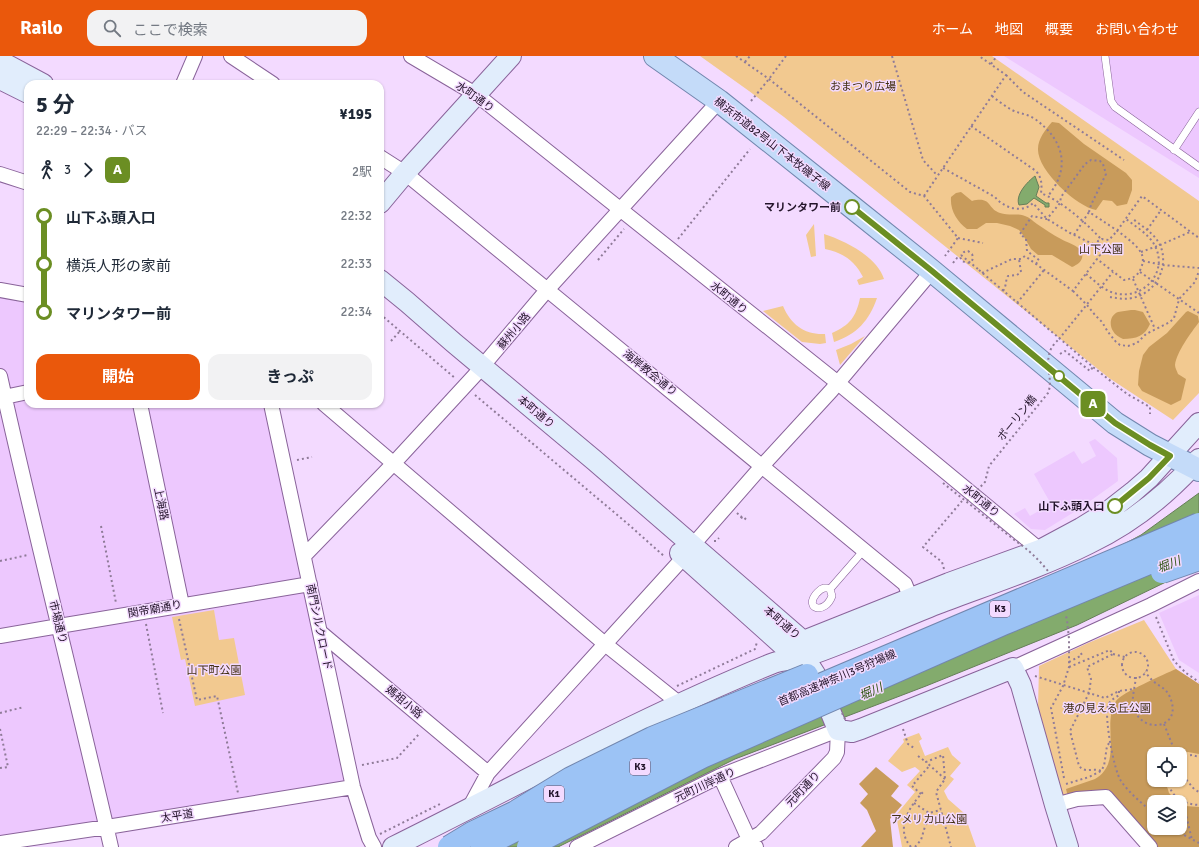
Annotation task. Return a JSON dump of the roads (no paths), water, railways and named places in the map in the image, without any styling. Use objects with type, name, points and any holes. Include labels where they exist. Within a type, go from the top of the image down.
[{"type":"highway","points":[[517,811],[571,778],[652,738],[833,664],[1199,509]]},
{"type":"highway","name":"首都高速神奈川3号狩場線","points":[[482,847],[640,767],[801,693],[1199,524]]},
{"type":"highway","name":"首都高速神奈川3号狩場線","points":[[528,847],[702,757],[850,693],[1002,624],[1199,542]]},
{"type":"highway","points":[[850,693],[964,653],[1134,583],[1199,559]]},
{"type":"highway","name":"K1","points":[[450,847],[472,833],[660,743]]},
{"type":"main road","name":"横浜市道82号山下本牧磯子線","points":[[655,56],[719,101],[938,263],[1115,423],[1170,456],[1197,465]]},
{"type":"street","points":[[185,80],[195,56]]},
{"type":"street","points":[[231,56],[267,80]]},
{"type":"street","name":"水町通り","points":[[410,56],[477,95],[838,384],[1040,550]]},
{"type":"street","points":[[384,198],[405,173],[512,56]]},
{"type":"street","points":[[0,62],[35,80]]},
{"type":"street","points":[[0,79],[24,91]]},
{"type":"street","name":"蘇州小路","points":[[304,556],[393,464],[474,376],[547,290],[719,101]]},
{"type":"street","name":"海岸教会通り","points":[[384,159],[405,173],[905,584],[910,598]]},
{"type":"street","points":[[0,174],[24,182]]},
{"type":"street","points":[[467,810],[488,773],[605,644],[682,554],[838,384],[938,263]]},
{"type":"street","name":"本町通り","points":[[384,283],[407,302],[474,376]]},
{"type":"street","points":[[0,290],[24,294]]},
{"type":"street","name":"本町通り","points":[[384,300],[425,332],[474,376],[594,460],[682,554],[788,627],[792,652],[815,674],[838,730]]},
{"type":"street","name":"市場通り","points":[[0,376],[2,398],[59,626],[111,847]]},
{"type":"street","points":[[2,398],[24,393]]},
{"type":"street","name":"上海路","points":[[141,408],[179,605]]},
{"type":"street","name":"南門シルクロード","points":[[272,408],[353,788],[369,838],[374,841]]},
{"type":"street","points":[[329,408],[605,644],[676,696]]},
{"type":"street","points":[[792,652],[910,598],[1040,550],[1081,528],[1110,510],[1149,478],[1199,424]]},
{"type":"street","points":[[393,847],[575,754],[676,696],[792,652],[938,604],[1051,561],[1090,544],[1148,507],[1197,465]]},
{"type":"street","points":[[838,730],[852,732],[861,729],[1013,668],[1199,582]]},
{"type":"street","name":"関帝廟通り","points":[[0,636],[310,584]]},
{"type":"street","name":"媽祖小路","points":[[320,632],[488,773]]},
{"type":"street","points":[[1013,668],[1021,685],[1068,847]]},
{"type":"street","name":"元町川岸通り","points":[[577,847],[720,776],[838,730]]},
{"type":"street","name":"元町通り","points":[[736,847],[754,843],[761,833],[834,758],[837,752],[838,730]]},
{"type":"street","points":[[720,776],[746,833],[754,843]]},
{"type":"street","name":"太平道","points":[[0,843],[353,788]]},
{"type":"street","points":[[1055,805],[1077,799],[1106,797],[1150,847]]},
{"type":"lane","points":[[1105,56],[1111,101],[1115,107],[1199,167]]},
{"type":"lane","points":[[1174,150],[1199,112]]},
{"type":"lane","points":[[830,589],[864,550]]},
{"type":"water","points":[[1035,176],[1039,187],[1036,196],[1046,203],[1049,203],[1049,207],[1045,207],[1045,205],[1034,198],[1027,204],[1019,205],[1018,201],[1020,193],[1025,185]]},
{"type":"water","name":"堀川","points":[[1199,493],[1199,566],[1077,625],[926,686],[735,759],[558,847],[442,847],[1036,591],[1141,535]]},
{"type":"place","name":"マリンタワー前","points":[[852,207]]},
{"type":"place","name":"山下ふ頭入口","points":[[1115,506]]},
{"type":"park label","name":"おまつり広場","points":[[863,86]]},
{"type":"park label","name":"山下公園","points":[[1101,249]]},
{"type":"park label","name":"山下町公園","points":[[214,670]]},
{"type":"park label","name":"港の見える丘公園","points":[[1107,708]]},
{"type":"park label","name":"アメリカ山公園","points":[[929,819]]}]
